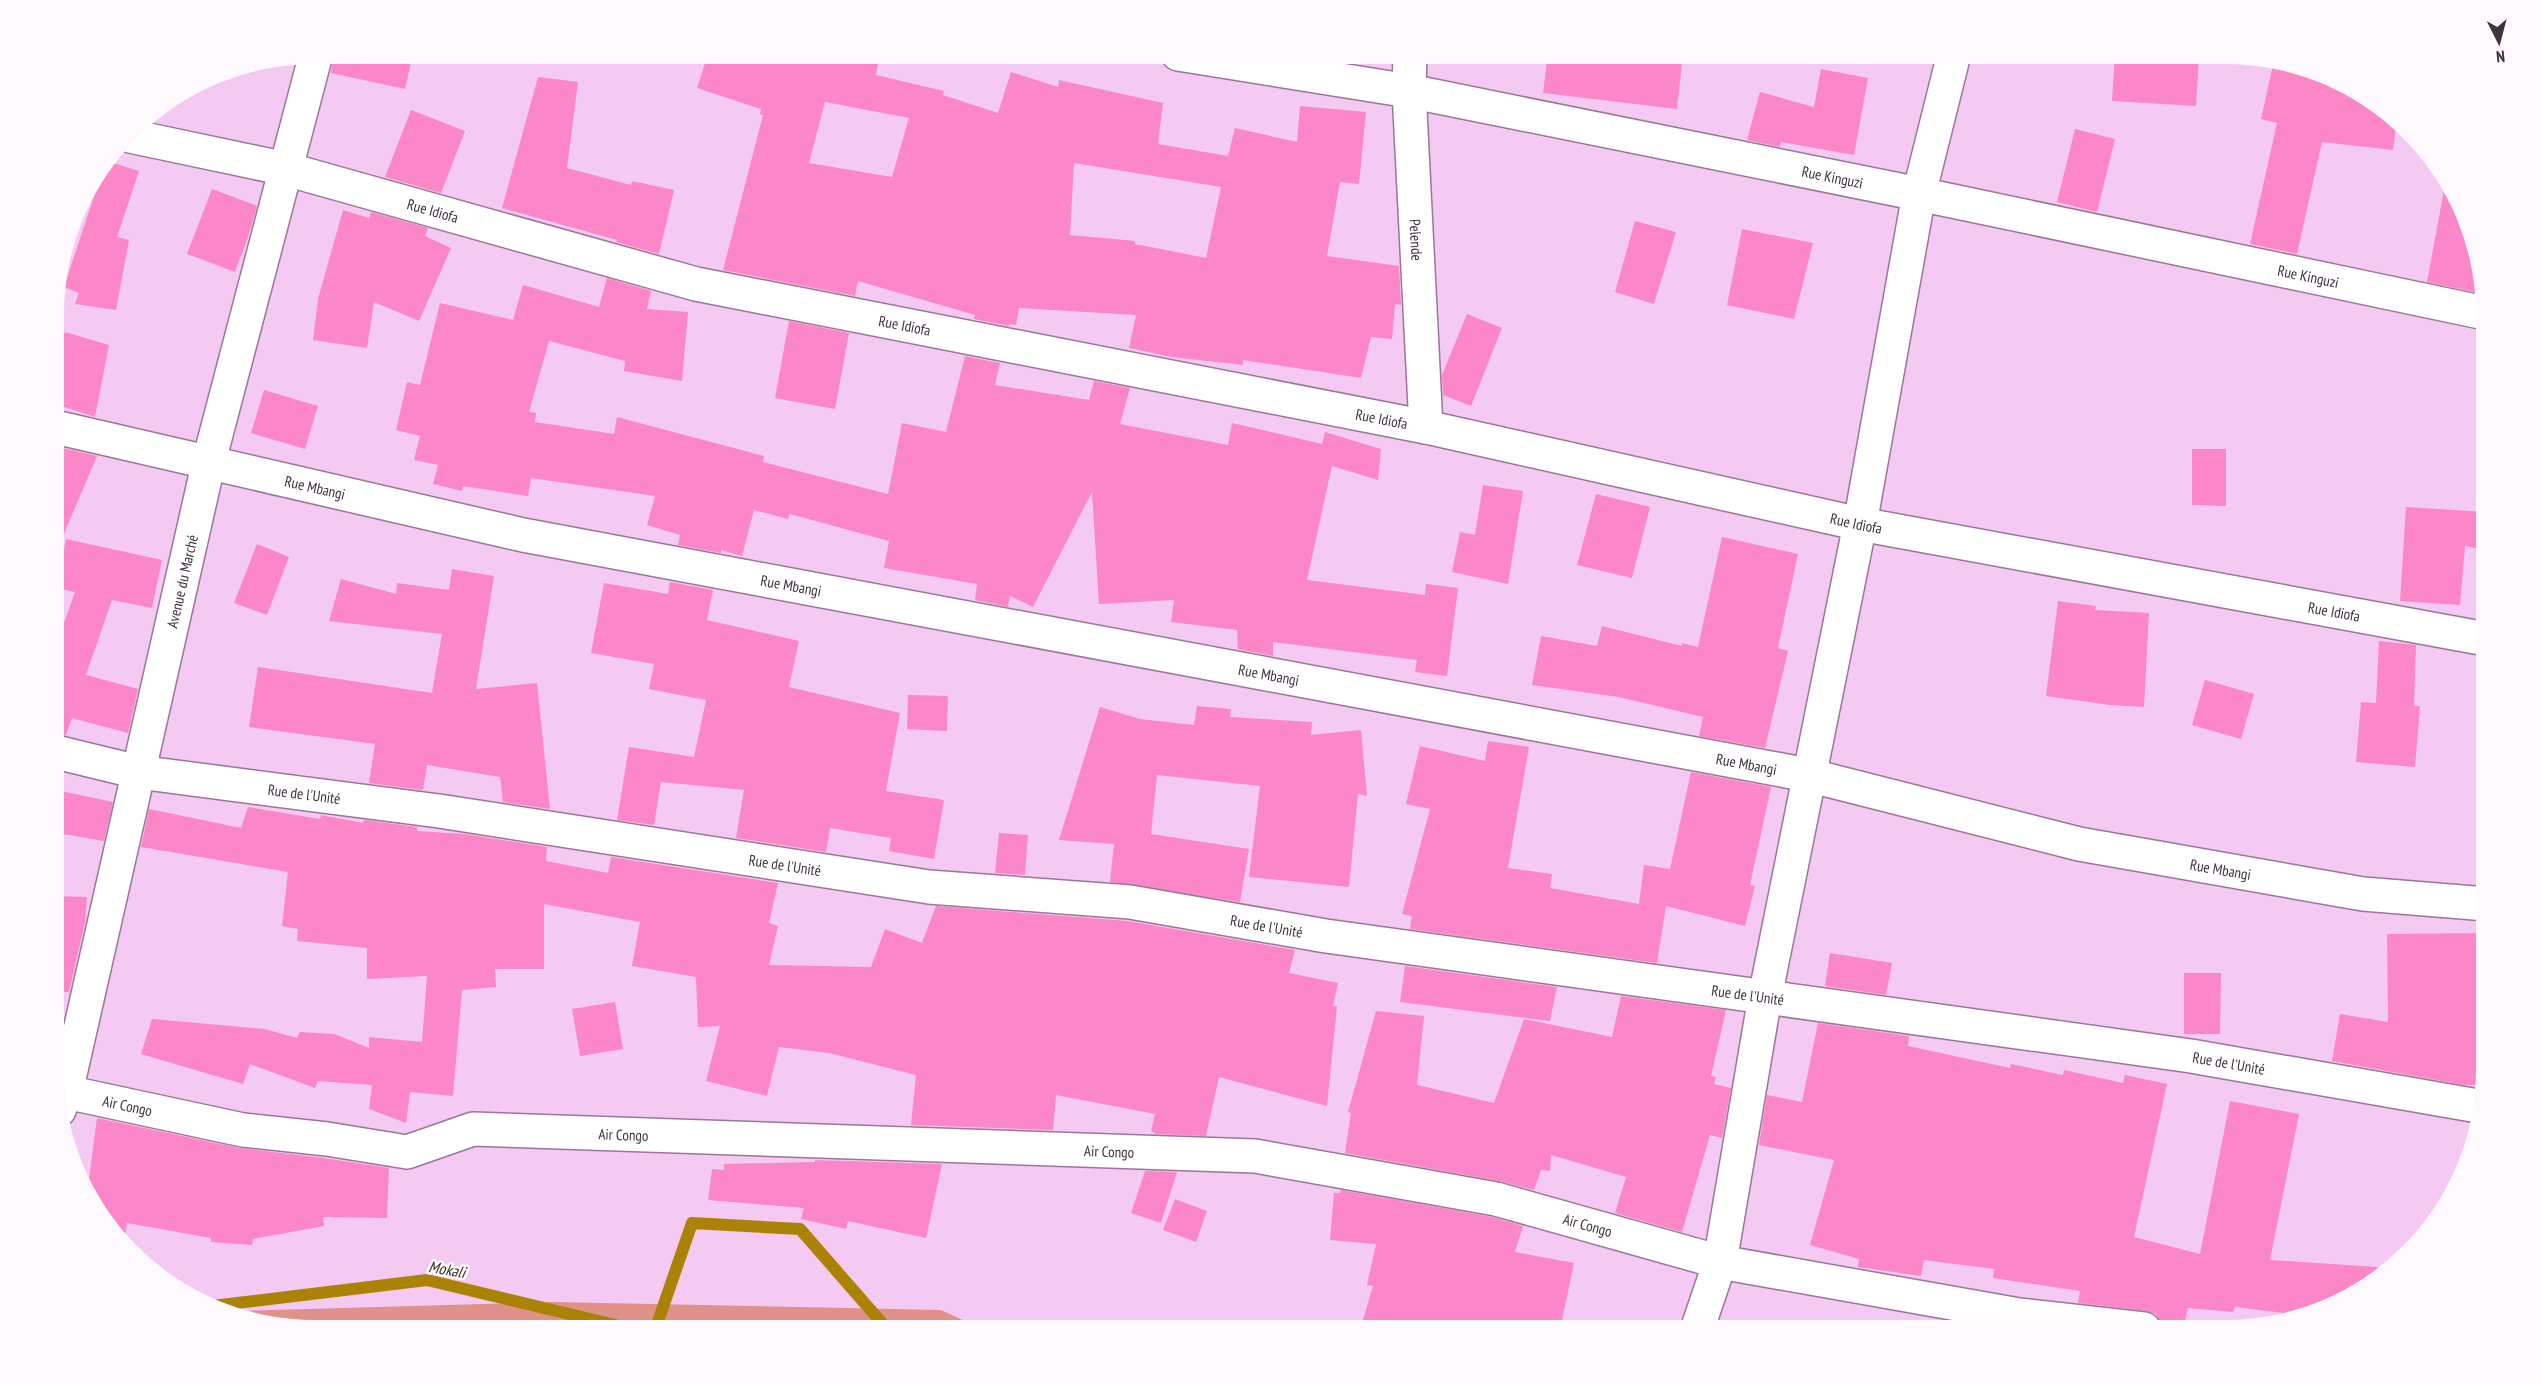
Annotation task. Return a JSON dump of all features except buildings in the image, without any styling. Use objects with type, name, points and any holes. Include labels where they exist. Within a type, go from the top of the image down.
[{"type":"street","name":"Avenue du Marché","points":[[66,1090],[209,461],[313,64]]},
{"type":"street","name":"Rue Kinguzi","points":[[1240,64],[1409,91],[1919,194],[2476,311]]},
{"type":"street","name":"Pelende","points":[[1410,64],[1409,91],[1426,427]]},
{"type":"street","points":[[1700,1320],[1720,1262],[1765,997],[1860,524],[1919,194],[1952,64]]},
{"type":"street","name":"Rue Idiofa","points":[[138,138],[286,169],[696,284],[1426,427],[1860,524],[2476,637]]},
{"type":"street","name":"Rue Mbangi","points":[[64,429],[523,535],[1808,775],[2079,844],[2363,894],[2476,903]]},
{"type":"street","name":"Rue de l'Unité","points":[[64,754],[138,772],[439,812],[928,887],[1130,902],[1326,936],[2191,1056],[2473,1105]]},
{"type":"street","name":"Air Congo","points":[[67,1102],[243,1130],[327,1139],[407,1152],[473,1129],[1255,1156],[1496,1199],[1720,1262],[2019,1314],[2069,1320]]},
{"type":"shaded area","points":[[553,1302],[941,1310],[962,1320],[316,1320],[267,1315],[250,1311]]},
{"type":"waterway","name":"Mokali","points":[[658,1320],[692,1223],[800,1229],[879,1320]]},
{"type":"waterway","name":"Mokali","points":[[229,1304],[427,1280],[594,1320]]}]
